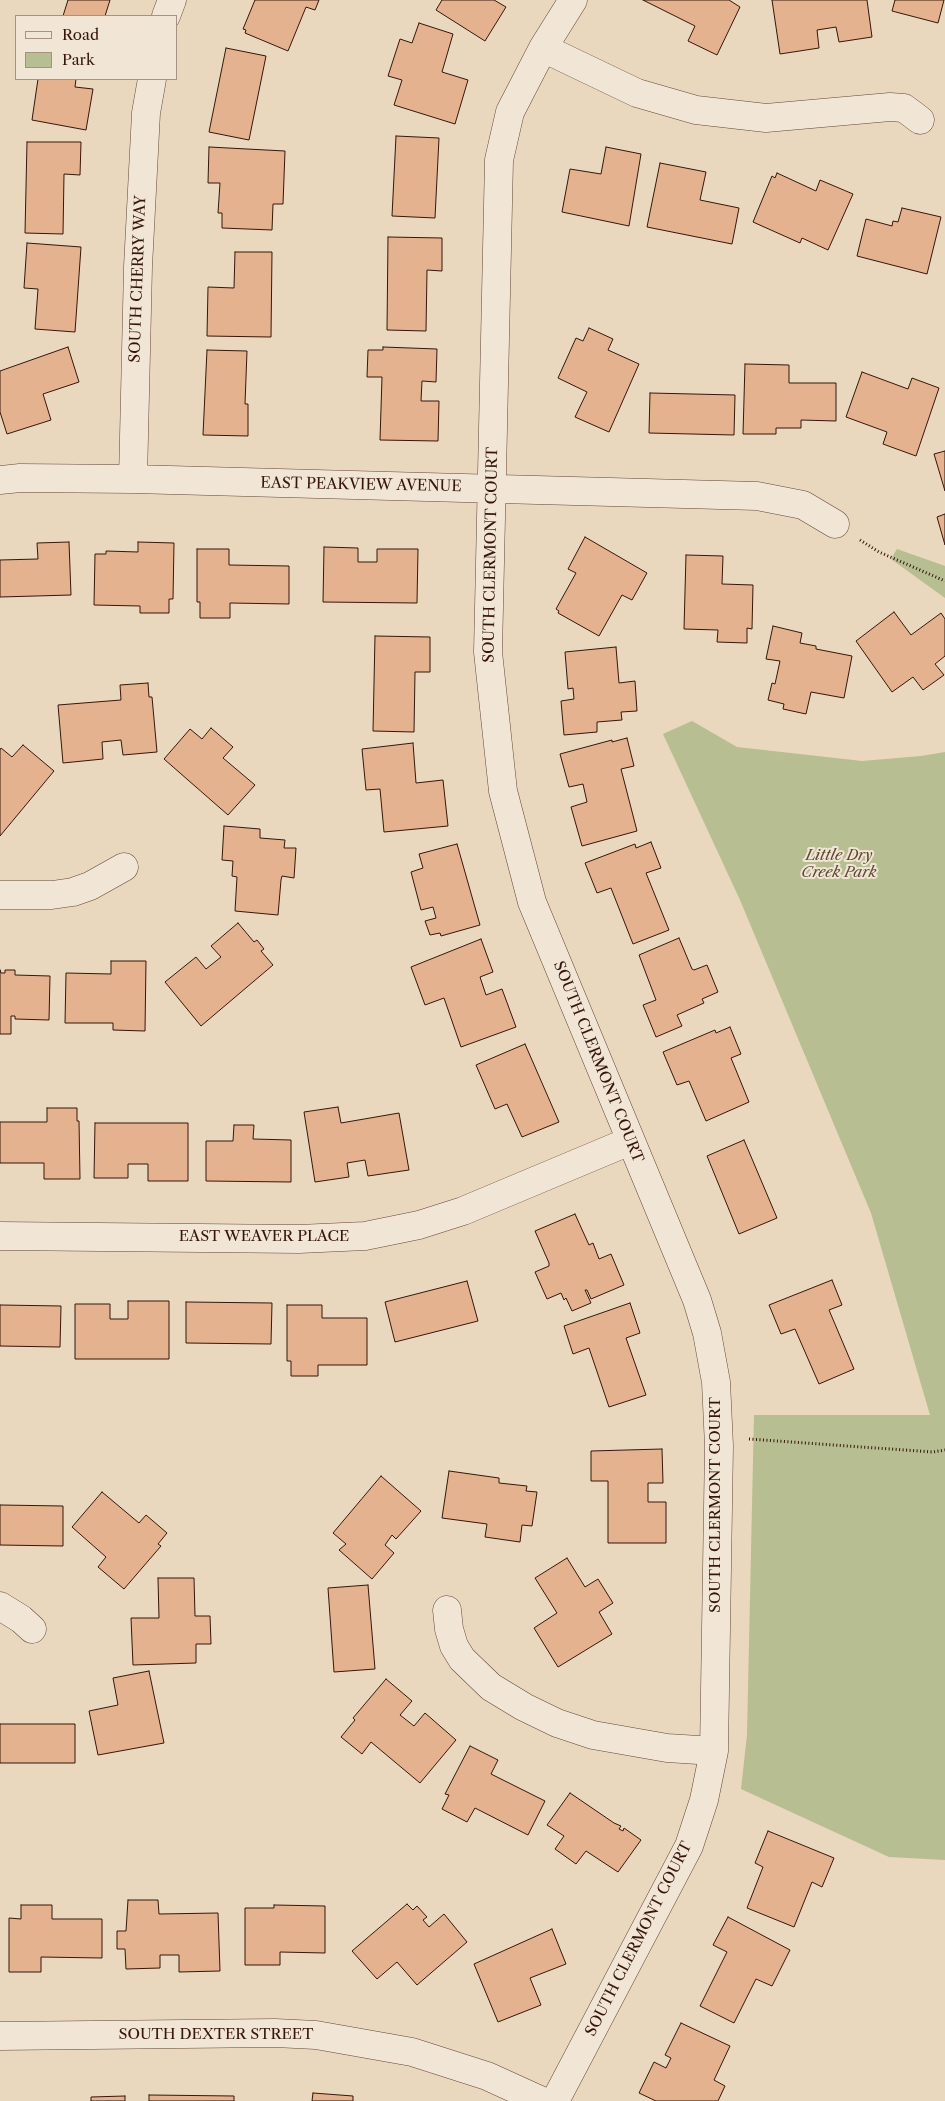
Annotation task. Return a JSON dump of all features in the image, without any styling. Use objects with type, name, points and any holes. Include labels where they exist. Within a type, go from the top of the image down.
[{"type":"street","points":[[166,15],[172,0]]},
{"type":"street","name":"SOUTH CLERMONT COURT","points":[[555,2101],[689,1846],[704,1800],[714,1751],[719,1437],[716,1382],[707,1333],[697,1300],[532,902],[503,791],[488,652],[498,160],[510,112],[543,48],[573,0]]},
{"type":"street","points":[[543,48],[637,94],[696,110],[766,118],[890,106],[904,108],[920,120]]},
{"type":"street","name":"SOUTH CHERRY WAY","points":[[133,479],[138,267],[146,113],[152,80]]},
{"type":"street","name":"EAST PEAKVIEW AVENUE","points":[[0,480],[20,478],[133,479],[757,496],[804,505],[835,524]]},
{"type":"street","points":[[0,895],[52,895],[73,892],[90,886],[124,867]]},
{"type":"street","name":"EAST WEAVER PLACE","points":[[0,1236],[299,1239],[365,1236],[419,1225],[463,1210],[630,1141]]},
{"type":"street","points":[[0,1606],[21,1619],[32,1629]]},
{"type":"street","points":[[447,1610],[449,1629],[454,1646],[462,1659],[491,1687],[524,1708],[557,1723],[593,1735],[667,1748],[714,1751]]},
{"type":"street","name":"SOUTH DEXTER STREET","points":[[0,2036],[265,2033],[316,2035],[412,2052],[487,2076],[542,2101]]},
{"type":"path","points":[[835,524],[879,552],[945,581]]},
{"type":"path","points":[[719,1437],[934,1452],[945,1450]]},
{"type":"green space","points":[[897,549],[945,566],[945,598],[891,559]]},
{"type":"green space","name":"Little Dry Creek Park","points":[[692,721],[737,747],[862,761],[945,752],[945,1860],[889,1857],[741,1789],[747,1735],[754,1415],[930,1415],[871,1213],[740,900],[663,734]]},
{"type":"building","points":[[68,0],[110,0],[105,15],[63,15]]},
{"type":"building","points":[[255,0],[319,0],[315,10],[306,7],[288,51],[245,33],[246,30],[243,29]]},
{"type":"building","points":[[442,0],[494,0],[506,7],[485,41],[436,10]]},
{"type":"building","points":[[643,0],[729,0],[740,7],[717,55],[688,41],[695,26]]},
{"type":"building","points":[[772,0],[867,0],[872,37],[839,42],[836,27],[817,30],[819,48],[780,54]]},
{"type":"building","points":[[895,0],[944,0],[938,23],[892,11]]},
{"type":"building","points":[[419,23],[453,34],[442,72],[468,80],[455,124],[394,105],[402,80],[388,76],[400,39],[412,43]]},
{"type":"building","points":[[226,48],[266,56],[249,140],[209,132]]},
{"type":"building","points":[[38,80],[76,80],[75,87],[93,89],[86,130],[32,120]]},
{"type":"building","points":[[396,136],[439,138],[435,218],[392,216]]},
{"type":"building","points":[[27,142],[81,142],[80,175],[64,174],[63,234],[25,233]]},
{"type":"building","points":[[209,147],[285,151],[283,204],[273,204],[272,230],[222,228],[222,213],[218,213],[220,183],[208,183]]},
{"type":"building","points":[[606,147],[641,154],[629,226],[562,212],[570,169],[601,174]]},
{"type":"building","points":[[660,163],[706,172],[700,200],[739,208],[732,244],[647,227]]},
{"type":"building","points":[[777,173],[816,191],[820,180],[853,194],[828,250],[802,238],[800,243],[753,222],[772,176],[775,178]]},
{"type":"building","points":[[902,208],[941,217],[927,274],[857,256],[866,219],[892,226],[893,221],[898,222]]},
{"type":"building","points":[[388,237],[442,238],[442,271],[427,270],[426,331],[387,330]]},
{"type":"building","points":[[27,243],[81,247],[75,332],[35,329],[38,289],[24,288]]},
{"type":"building","points":[[235,252],[272,252],[271,337],[207,336],[208,287],[234,288]]},
{"type":"building","points":[[589,328],[613,339],[608,350],[639,364],[609,432],[575,417],[587,392],[558,378],[576,338],[583,341]]},
{"type":"building","points":[[68,347],[79,382],[43,394],[51,420],[7,434],[0,412],[0,371]]},
{"type":"building","points":[[383,347],[437,349],[436,382],[422,381],[421,401],[439,401],[438,441],[380,440],[382,377],[367,377],[368,350],[383,350]]},
{"type":"building","points":[[207,350],[247,351],[245,404],[248,404],[248,436],[203,435]]},
{"type":"building","points":[[745,364],[789,365],[789,383],[836,383],[836,421],[801,420],[801,428],[776,428],[776,434],[743,434]]},
{"type":"building","points":[[862,372],[908,389],[912,378],[939,388],[916,456],[883,444],[887,432],[846,417]]},
{"type":"building","points":[[650,393],[735,395],[734,435],[649,433]]},
{"type":"building","points":[[945,451],[945,491],[934,454]]},
{"type":"building","points":[[945,514],[945,545],[937,517]]},
{"type":"building","points":[[585,537],[647,573],[632,600],[622,595],[599,636],[558,613],[559,611],[556,609],[576,573],[568,569]]},
{"type":"building","points":[[69,542],[71,595],[0,597],[0,560],[38,559],[37,543]]},
{"type":"building","points":[[138,542],[174,543],[173,599],[169,599],[169,613],[140,613],[140,606],[94,605],[95,554],[106,554],[106,551],[138,552]]},
{"type":"building","points":[[324,547],[358,548],[358,562],[377,562],[377,549],[418,549],[417,603],[323,602]]},
{"type":"building","points":[[197,549],[229,549],[229,565],[289,566],[289,604],[230,603],[230,618],[200,618],[200,602],[197,602]]},
{"type":"building","points":[[686,555],[723,556],[722,584],[753,585],[752,629],[747,628],[747,643],[717,642],[718,630],[684,629]]},
{"type":"building","points":[[894,612],[911,635],[941,613],[945,619],[945,656],[935,664],[944,675],[923,690],[913,677],[892,692],[856,641]]},
{"type":"building","points":[[773,626],[802,633],[800,643],[816,646],[816,649],[852,656],[844,698],[811,692],[806,714],[783,709],[784,704],[768,700],[772,683],[775,684],[780,661],[766,659]]},
{"type":"building","points":[[375,636],[430,637],[430,672],[415,672],[414,732],[373,731]]},
{"type":"building","points":[[616,647],[619,683],[635,681],[637,711],[621,712],[622,720],[597,722],[597,732],[564,735],[561,701],[574,699],[573,688],[568,689],[565,652]]},
{"type":"building","points":[[148,683],[149,697],[152,697],[157,752],[123,755],[121,740],[102,742],[103,759],[63,763],[58,705],[121,700],[120,685]]},
{"type":"building","points":[[211,728],[233,747],[223,758],[255,785],[228,815],[164,759],[190,729],[202,739]]},
{"type":"building","points":[[627,738],[634,766],[621,769],[637,831],[582,846],[571,807],[587,802],[583,784],[569,787],[560,754],[612,740],[612,742]]},
{"type":"building","points":[[413,743],[416,783],[443,780],[448,826],[384,832],[380,789],[366,790],[362,749]]},
{"type":"building","points":[[23,745],[54,771],[0,836],[0,750],[1,748],[12,757]]},
{"type":"building","points":[[224,826],[260,829],[260,838],[285,840],[284,848],[296,848],[294,878],[282,876],[278,915],[235,911],[237,877],[232,876],[233,861],[222,860]]},
{"type":"building","points":[[651,842],[661,868],[646,873],[669,930],[633,944],[611,888],[597,893],[585,863],[635,844],[636,848]]},
{"type":"building","points":[[457,844],[480,925],[441,936],[440,933],[430,935],[425,921],[436,918],[433,907],[421,910],[411,872],[423,868],[419,854]]},
{"type":"building","points":[[238,923],[254,942],[257,940],[264,949],[261,951],[273,965],[201,1026],[165,982],[196,957],[206,969],[221,957],[211,946]]},
{"type":"building","points":[[679,938],[692,969],[707,965],[718,992],[702,999],[704,1003],[677,1015],[682,1026],[656,1037],[643,1005],[656,1000],[639,955]]},
{"type":"building","points":[[481,939],[493,972],[480,977],[486,995],[502,989],[516,1027],[461,1047],[444,998],[425,1005],[411,967]]},
{"type":"building","points":[[111,961],[146,961],[145,1031],[113,1030],[113,1023],[65,1023],[66,973],[111,974]]},
{"type":"building","points":[[0,970],[1,973],[5,973],[5,970],[15,970],[15,975],[50,976],[49,1020],[15,1019],[15,1016],[11,1016],[11,1034],[0,1034]]},
{"type":"building","points":[[730,1027],[741,1054],[731,1058],[749,1102],[706,1121],[689,1081],[677,1085],[663,1052],[715,1030],[716,1033]]},
{"type":"building","points":[[525,1044],[559,1122],[522,1137],[507,1104],[495,1109],[476,1065]]},
{"type":"building","points":[[338,1107],[341,1123],[399,1113],[409,1170],[368,1176],[365,1160],[347,1163],[349,1177],[315,1182],[304,1112]]},
{"type":"building","points":[[47,1108],[77,1108],[80,1179],[44,1179],[44,1163],[0,1163],[0,1122],[47,1122]]},
{"type":"building","points":[[95,1123],[188,1123],[188,1181],[148,1181],[148,1164],[128,1164],[128,1178],[94,1178]]},
{"type":"building","points":[[234,1125],[254,1125],[253,1139],[291,1140],[291,1182],[206,1181],[206,1141],[233,1141]]},
{"type":"building","points":[[744,1140],[777,1218],[739,1234],[707,1156]]},
{"type":"building","points":[[575,1214],[589,1245],[593,1243],[599,1259],[611,1254],[624,1285],[591,1299],[587,1290],[585,1290],[591,1303],[572,1311],[566,1298],[564,1300],[561,1293],[547,1299],[535,1272],[549,1266],[549,1263],[535,1231]]},
{"type":"building","points":[[832,1280],[842,1305],[829,1310],[854,1369],[819,1384],[795,1329],[781,1334],[769,1305]]},
{"type":"building","points":[[467,1281],[478,1321],[395,1342],[385,1302]]},
{"type":"building","points":[[128,1301],[169,1301],[169,1359],[75,1359],[75,1304],[110,1304],[110,1319],[128,1319]]},
{"type":"building","points":[[186,1302],[272,1303],[271,1344],[186,1343]]},
{"type":"building","points":[[630,1303],[640,1333],[626,1338],[646,1395],[609,1407],[589,1348],[573,1354],[564,1326]]},
{"type":"building","points":[[0,1305],[61,1306],[60,1347],[0,1346]]},
{"type":"building","points":[[287,1305],[322,1305],[322,1318],[367,1318],[367,1365],[318,1365],[318,1376],[291,1376],[291,1361],[287,1361]]},
{"type":"building","points":[[662,1449],[663,1483],[648,1483],[648,1502],[666,1502],[666,1543],[608,1543],[608,1481],[591,1481],[591,1451]]},
{"type":"building","points":[[449,1471],[499,1478],[499,1483],[527,1486],[526,1491],[537,1492],[532,1526],[522,1525],[520,1542],[485,1537],[487,1524],[442,1518]]},
{"type":"building","points":[[381,1476],[421,1511],[396,1539],[392,1535],[385,1545],[394,1553],[372,1579],[339,1550],[346,1544],[333,1533]]},
{"type":"building","points":[[102,1492],[139,1523],[146,1515],[167,1533],[158,1544],[161,1546],[124,1589],[98,1567],[106,1557],[72,1527]]},
{"type":"building","points":[[0,1505],[63,1506],[63,1546],[0,1545]]},
{"type":"building","points":[[567,1558],[585,1587],[598,1579],[613,1603],[599,1612],[612,1634],[558,1667],[534,1628],[557,1613],[535,1578]]},
{"type":"building","points":[[158,1578],[194,1578],[195,1616],[210,1616],[211,1644],[196,1644],[196,1663],[133,1665],[131,1618],[159,1618]]},
{"type":"building","points":[[368,1585],[375,1669],[334,1672],[328,1588]]},
{"type":"building","points":[[149,1671],[164,1743],[98,1755],[89,1711],[118,1705],[113,1678]]},
{"type":"building","points":[[386,1679],[412,1701],[400,1715],[414,1726],[425,1713],[456,1740],[420,1783],[371,1742],[362,1754],[341,1737],[355,1720],[353,1718]]},
{"type":"building","points":[[0,1724],[75,1724],[75,1763],[0,1763]]},
{"type":"building","points":[[470,1746],[498,1760],[491,1774],[545,1801],[528,1835],[475,1808],[467,1822],[442,1809],[449,1795],[445,1794]]},
{"type":"building","points":[[570,1793],[621,1826],[619,1829],[623,1831],[624,1828],[641,1840],[618,1872],[586,1851],[576,1864],[555,1849],[564,1836],[547,1825]]},
{"type":"building","points":[[768,1831],[834,1858],[822,1887],[812,1882],[794,1927],[747,1908],[763,1867],[755,1863]]},
{"type":"building","points":[[128,1900],[158,1900],[159,1914],[218,1913],[220,1971],[179,1972],[179,1955],[160,1955],[160,1968],[126,1969],[125,1949],[117,1949],[117,1931],[126,1931]]},
{"type":"building","points":[[407,1904],[413,1910],[417,1906],[427,1917],[423,1920],[429,1927],[444,1914],[467,1942],[417,1985],[397,1962],[377,1979],[352,1951]]},
{"type":"building","points":[[21,1905],[52,1905],[52,1919],[102,1919],[102,1958],[41,1957],[41,1972],[9,1972],[9,1918],[21,1919]]},
{"type":"building","points":[[274,1905],[325,1906],[325,1953],[280,1952],[280,1965],[245,1965],[245,1908],[274,1908]]},
{"type":"building","points":[[728,1917],[790,1950],[772,1986],[756,1979],[734,2023],[700,2006],[727,1952],[713,1945]]},
{"type":"building","points":[[552,1929],[566,1964],[530,1978],[541,2005],[498,2022],[474,1964]]},
{"type":"building","points":[[681,2023],[730,2046],[714,2080],[725,2086],[718,2101],[656,2101],[639,2093],[654,2062],[666,2068],[671,2058],[665,2055]]},
{"type":"building","points":[[313,2093],[353,2096],[353,2101],[312,2101]]},
{"type":"building","points":[[149,2095],[234,2096],[234,2101],[149,2101]]},
{"type":"building","points":[[125,2096],[125,2101],[91,2101],[91,2097]]}]
